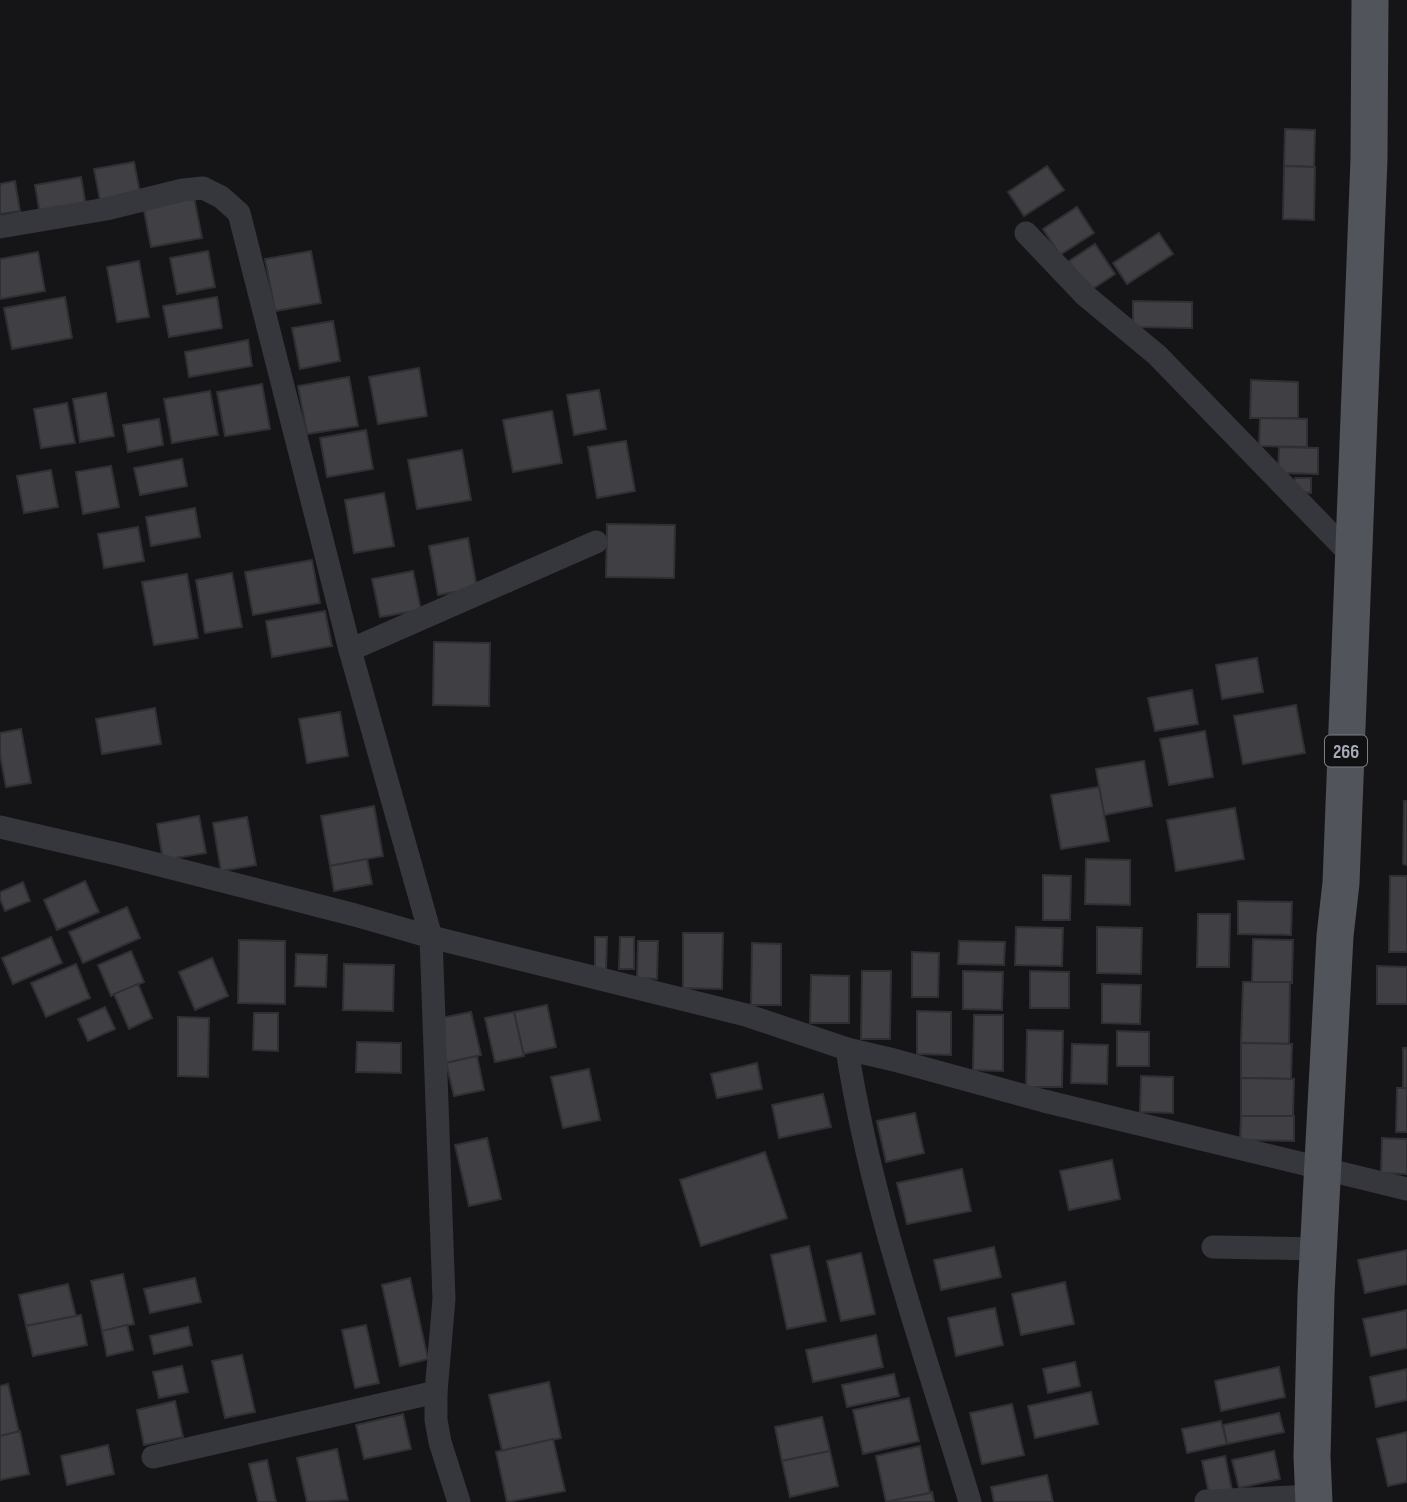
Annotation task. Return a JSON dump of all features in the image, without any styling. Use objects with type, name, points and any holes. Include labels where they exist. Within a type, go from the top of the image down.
[{"type":"main road","name":"266","points":[[1314,1499],[1312,1457],[1318,1249],[1335,936],[1341,883],[1368,159],[1370,0]]},
{"type":"street","points":[[0,227],[106,209],[183,190],[203,188],[221,197],[239,213],[350,650],[431,937],[444,1299],[436,1420],[440,1443],[459,1502]]},
{"type":"street","points":[[1027,233],[1086,296],[1157,355],[1354,558]]},
{"type":"street","points":[[350,650],[596,542]]},
{"type":"street","points":[[0,827],[121,855],[431,937],[746,1015],[847,1049],[1044,1101],[1407,1189]]},
{"type":"street","points":[[847,1049],[856,1106],[887,1230],[970,1502]]},
{"type":"street","points":[[1213,1247],[1318,1249]]},
{"type":"street","points":[[153,1458],[436,1392]]},
{"type":"street","points":[[1206,1501],[1314,1499]]},
{"type":"building","points":[[1285,129],[1315,130],[1314,167],[1284,166]]},
{"type":"building","points":[[134,162],[141,198],[101,205],[94,169]]},
{"type":"building","points":[[1047,166],[1064,190],[1024,216],[1008,192]]},
{"type":"building","points":[[1284,166],[1315,167],[1314,220],[1283,219]]},
{"type":"building","points":[[81,177],[86,206],[40,214],[35,185]]},
{"type":"building","points":[[15,181],[20,211],[0,214],[0,184]]},
{"type":"building","points":[[194,197],[202,238],[151,247],[143,205]]},
{"type":"building","points":[[1077,207],[1094,233],[1060,255],[1043,229]]},
{"type":"building","points":[[1159,233],[1173,254],[1127,284],[1113,263]]},
{"type":"building","points":[[1095,244],[1115,274],[1088,292],[1069,261]]},
{"type":"building","points":[[208,251],[215,287],[177,294],[170,258]]},
{"type":"building","points":[[311,251],[321,303],[275,311],[265,259]]},
{"type":"building","points":[[38,252],[45,291],[0,299],[0,259]]},
{"type":"building","points":[[139,261],[149,317],[117,322],[107,267]]},
{"type":"building","points":[[65,297],[72,338],[12,349],[4,308]]},
{"type":"building","points":[[217,297],[222,328],[169,337],[163,306]]},
{"type":"building","points":[[1133,301],[1192,302],[1192,328],[1133,327]]},
{"type":"building","points":[[333,321],[340,361],[300,369],[292,328]]},
{"type":"building","points":[[248,340],[252,366],[189,377],[185,352]]},
{"type":"building","points":[[419,368],[427,416],[378,424],[369,377]]},
{"type":"building","points":[[349,377],[358,426],[307,434],[298,386]]},
{"type":"building","points":[[1251,380],[1298,382],[1298,418],[1250,418]]},
{"type":"building","points":[[262,384],[270,429],[225,436],[217,392]]},
{"type":"building","points":[[599,390],[606,429],[574,435],[567,395]]},
{"type":"building","points":[[210,391],[218,435],[172,443],[164,399]]},
{"type":"building","points":[[106,393],[114,436],[80,442],[73,399]]},
{"type":"building","points":[[67,403],[75,443],[41,448],[34,409]]},
{"type":"building","points":[[552,411],[562,463],[513,472],[503,420]]},
{"type":"building","points":[[1260,418],[1307,419],[1307,447],[1259,446]]},
{"type":"building","points":[[159,419],[163,445],[128,452],[123,425]]},
{"type":"building","points":[[366,430],[373,469],[327,477],[320,438]]},
{"type":"building","points":[[626,441],[635,491],[597,498],[588,447]]},
{"type":"building","points":[[1279,447],[1318,448],[1318,474],[1278,473]]},
{"type":"building","points":[[462,450],[471,500],[417,509],[408,460]]},
{"type":"building","points":[[182,459],[187,486],[140,495],[134,468]]},
{"type":"building","points":[[111,466],[119,507],[83,514],[76,472]]},
{"type":"building","points":[[51,470],[58,507],[24,513],[17,476]]},
{"type":"building","points":[[1295,478],[1311,478],[1311,493],[1294,492]]},
{"type":"building","points":[[384,493],[394,546],[354,553],[345,500]]},
{"type":"building","points":[[195,508],[200,537],[151,546],[146,517]]},
{"type":"building","points":[[607,524],[675,525],[674,578],[606,577]]},
{"type":"building","points":[[138,527],[144,561],[104,568],[98,534]]},
{"type":"building","points":[[468,538],[477,588],[438,595],[429,546]]},
{"type":"building","points":[[312,560],[320,603],[253,615],[245,572]]},
{"type":"building","points":[[413,571],[421,610],[380,617],[372,579]]},
{"type":"building","points":[[232,573],[242,627],[205,633],[196,580]]},
{"type":"building","points":[[187,574],[198,638],[154,645],[142,582]]},
{"type":"building","points":[[325,611],[332,646],[272,657],[266,621]]},
{"type":"building","points":[[434,642],[490,643],[489,706],[433,705]]},
{"type":"building","points":[[1257,658],[1263,692],[1222,699],[1216,665]]},
{"type":"building","points":[[1192,690],[1198,724],[1155,731],[1148,698]]},
{"type":"building","points":[[1296,705],[1305,753],[1243,764],[1234,716]]},
{"type":"building","points":[[155,708],[161,744],[102,754],[96,719]]},
{"type":"building","points":[[340,712],[348,756],[307,763],[299,719]]},
{"type":"building","points":[[21,729],[31,783],[6,787],[0,755],[0,733]]},
{"type":"building","points":[[1205,731],[1213,777],[1169,785],[1160,739]]},
{"type":"building","points":[[1144,761],[1152,806],[1104,815],[1096,769]]},
{"type":"building","points":[[1099,787],[1109,841],[1061,849],[1051,795]]},
{"type":"building","points":[[1404,801],[1407,801],[1407,865],[1403,864]]},
{"type":"building","points":[[374,806],[383,856],[330,866],[321,816]]},
{"type":"building","points":[[1235,808],[1244,859],[1176,871],[1167,820]]},
{"type":"building","points":[[199,816],[206,853],[163,860],[157,824]]},
{"type":"building","points":[[247,817],[256,865],[221,871],[213,823]]},
{"type":"building","points":[[367,859],[372,884],[334,891],[330,866]]},
{"type":"building","points":[[1086,859],[1130,860],[1130,905],[1085,904]]},
{"type":"building","points":[[1043,875],[1071,876],[1070,920],[1043,920]]},
{"type":"building","points":[[1390,876],[1407,876],[1407,952],[1389,952]]},
{"type":"building","points":[[85,881],[99,912],[57,930],[44,900]]},
{"type":"building","points":[[23,882],[30,901],[5,911],[0,892]]},
{"type":"building","points":[[1238,901],[1292,902],[1291,935],[1238,934]]},
{"type":"building","points":[[127,907],[140,938],[83,963],[69,932]]},
{"type":"building","points":[[1198,914],[1230,914],[1229,967],[1197,967]]},
{"type":"building","points":[[1016,927],[1063,928],[1062,966],[1015,965]]},
{"type":"building","points":[[1097,927],[1142,928],[1141,974],[1097,973]]},
{"type":"building","points":[[683,933],[723,933],[722,989],[683,988]]},
{"type":"building","points":[[51,937],[62,963],[13,984],[2,958]]},
{"type":"building","points":[[595,937],[607,937],[606,970],[595,970]]},
{"type":"building","points":[[620,937],[634,937],[634,969],[619,969]]},
{"type":"building","points":[[1253,939],[1293,940],[1292,983],[1252,982]]},
{"type":"building","points":[[239,940],[285,941],[285,1004],[238,1003]]},
{"type":"building","points":[[638,941],[658,941],[657,979],[637,978]]},
{"type":"building","points":[[959,941],[1005,942],[1004,965],[958,964]]},
{"type":"building","points":[[752,943],[781,944],[781,1005],[751,1005]]},
{"type":"building","points":[[131,951],[144,982],[111,996],[98,965]]},
{"type":"building","points":[[912,952],[939,953],[938,997],[912,997]]},
{"type":"building","points":[[296,954],[327,955],[326,987],[295,986]]},
{"type":"building","points":[[212,958],[228,996],[195,1010],[179,972]]},
{"type":"building","points":[[76,964],[90,998],[46,1017],[31,983]]},
{"type":"building","points":[[344,964],[394,965],[393,1011],[343,1010]]},
{"type":"building","points":[[1377,966],[1407,967],[1407,1004],[1377,1004]]},
{"type":"building","points":[[862,971],[891,971],[890,1039],[861,1039]]},
{"type":"building","points":[[963,971],[1003,972],[1002,1010],[963,1009]]},
{"type":"building","points":[[1030,971],[1069,972],[1069,1008],[1030,1008]]},
{"type":"building","points":[[811,975],[849,976],[849,1023],[810,1023]]},
{"type":"building","points":[[1243,982],[1290,982],[1289,1044],[1241,1043]]},
{"type":"building","points":[[138,984],[152,1018],[129,1029],[114,994]]},
{"type":"building","points":[[1102,984],[1141,985],[1140,1024],[1102,1023]]},
{"type":"building","points":[[547,1005],[556,1047],[523,1054],[514,1012]]},
{"type":"building","points":[[105,1007],[115,1029],[88,1041],[78,1019]]},
{"type":"building","points":[[917,1011],[951,1012],[951,1055],[917,1054]]},
{"type":"building","points":[[471,1012],[481,1055],[446,1063],[436,1019]]},
{"type":"building","points":[[514,1012],[524,1056],[495,1062],[485,1018]]},
{"type":"building","points":[[254,1013],[278,1013],[278,1051],[253,1050]]},
{"type":"building","points":[[974,1015],[1003,1015],[1003,1071],[973,1070]]},
{"type":"building","points":[[178,1017],[209,1018],[208,1077],[178,1076]]},
{"type":"building","points":[[1027,1030],[1063,1031],[1062,1087],[1026,1087]]},
{"type":"building","points":[[1117,1031],[1149,1032],[1149,1066],[1117,1066]]},
{"type":"building","points":[[357,1042],[401,1043],[401,1073],[356,1072]]},
{"type":"building","points":[[1241,1043],[1292,1044],[1291,1079],[1241,1078]]},
{"type":"building","points":[[1072,1044],[1108,1045],[1107,1084],[1071,1083]]},
{"type":"building","points":[[1403,1048],[1407,1048],[1407,1088],[1403,1088]]},
{"type":"building","points":[[477,1056],[484,1090],[454,1096],[446,1063]]},
{"type":"building","points":[[757,1063],[762,1089],[717,1098],[711,1074]]},
{"type":"building","points":[[589,1069],[600,1120],[563,1128],[551,1077]]},
{"type":"building","points":[[1141,1076],[1173,1077],[1173,1113],[1140,1112]]},
{"type":"building","points":[[1241,1078],[1294,1079],[1293,1116],[1241,1116]]},
{"type":"building","points":[[1397,1088],[1407,1088],[1407,1132],[1396,1132]]},
{"type":"building","points":[[823,1094],[831,1127],[779,1138],[772,1105]]},
{"type":"building","points":[[915,1113],[924,1153],[886,1162],[877,1121]]},
{"type":"building","points":[[1241,1116],[1294,1116],[1294,1141],[1240,1140]]},
{"type":"building","points":[[487,1138],[501,1199],[469,1206],[455,1145]]},
{"type":"building","points":[[1382,1138],[1407,1139],[1407,1174],[1381,1173]]},
{"type":"building","points":[[765,1152],[787,1218],[701,1246],[680,1180]]},
{"type":"building","points":[[1112,1160],[1120,1199],[1069,1210],[1060,1171]]},
{"type":"building","points":[[962,1169],[971,1211],[907,1224],[897,1183]]},
{"type":"building","points":[[809,1246],[826,1321],[787,1329],[771,1255]]},
{"type":"building","points":[[994,1247],[1001,1277],[941,1290],[934,1260]]},
{"type":"building","points":[[1407,1250],[1407,1284],[1365,1293],[1358,1260]]},
{"type":"building","points":[[861,1253],[875,1314],[841,1321],[827,1261]]},
{"type":"building","points":[[123,1274],[134,1324],[102,1331],[91,1281]]},
{"type":"building","points":[[195,1278],[201,1302],[150,1313],[144,1289]]},
{"type":"building","points":[[410,1278],[428,1359],[400,1366],[382,1285]]},
{"type":"building","points":[[1065,1282],[1074,1324],[1021,1335],[1012,1294]]},
{"type":"building","points":[[68,1284],[76,1316],[26,1326],[19,1295]]},
{"type":"building","points":[[995,1308],[1003,1345],[956,1356],[948,1318]]},
{"type":"building","points":[[1407,1310],[1407,1348],[1371,1356],[1363,1319]]},
{"type":"building","points":[[81,1315],[87,1345],[33,1356],[26,1326]]},
{"type":"building","points":[[127,1325],[133,1350],[107,1356],[102,1331]]},
{"type":"building","points":[[366,1325],[379,1383],[355,1388],[342,1330]]},
{"type":"building","points":[[188,1327],[192,1345],[154,1354],[150,1336]]},
{"type":"building","points":[[876,1335],[883,1367],[813,1382],[806,1350]]},
{"type":"building","points":[[242,1355],[255,1412],[225,1418],[212,1361]]},
{"type":"building","points":[[1075,1362],[1080,1386],[1048,1393],[1043,1369]]},
{"type":"building","points":[[182,1366],[188,1392],[159,1398],[153,1372]]},
{"type":"building","points":[[1279,1367],[1285,1397],[1221,1411],[1215,1381]]},
{"type":"building","points":[[1407,1369],[1407,1400],[1376,1407],[1370,1377]]},
{"type":"building","points":[[894,1374],[899,1396],[847,1407],[842,1385]]},
{"type":"building","points":[[549,1382],[561,1438],[502,1451],[489,1395]]},
{"type":"building","points":[[8,1384],[19,1432],[0,1436],[0,1386]]},
{"type":"building","points":[[1091,1392],[1098,1424],[1035,1438],[1028,1406]]},
{"type":"building","points":[[909,1398],[919,1441],[863,1454],[853,1410]]},
{"type":"building","points":[[175,1401],[183,1437],[144,1445],[137,1410]]},
{"type":"building","points":[[1012,1404],[1024,1455],[982,1464],[970,1413]]},
{"type":"building","points":[[1279,1413],[1284,1432],[1227,1444],[1223,1425]]},
{"type":"building","points":[[403,1414],[411,1449],[364,1459],[356,1425]]},
{"type":"building","points":[[822,1417],[830,1451],[782,1461],[775,1427]]},
{"type":"building","points":[[1221,1421],[1227,1444],[1187,1453],[1182,1429]]},
{"type":"building","points":[[20,1431],[29,1474],[0,1480],[0,1436]]},
{"type":"building","points":[[1407,1432],[1407,1482],[1388,1486],[1377,1439]]},
{"type":"building","points":[[553,1439],[565,1491],[507,1502],[496,1452]]},
{"type":"building","points":[[108,1445],[114,1474],[67,1485],[61,1456]]},
{"type":"building","points":[[920,1446],[930,1493],[886,1502],[876,1456]]},
{"type":"building","points":[[337,1449],[348,1500],[307,1502],[297,1458]]},
{"type":"building","points":[[830,1451],[838,1486],[790,1497],[782,1461]]},
{"type":"building","points":[[1274,1451],[1280,1479],[1239,1488],[1232,1460]]},
{"type":"building","points":[[1225,1456],[1232,1490],[1209,1494],[1202,1461]]},
{"type":"building","points":[[267,1460],[276,1502],[258,1502],[249,1464]]},
{"type":"building","points":[[1047,1475],[1053,1502],[994,1502],[991,1487]]},
{"type":"building","points":[[932,1492],[934,1502],[886,1502],[930,1493]]}]
